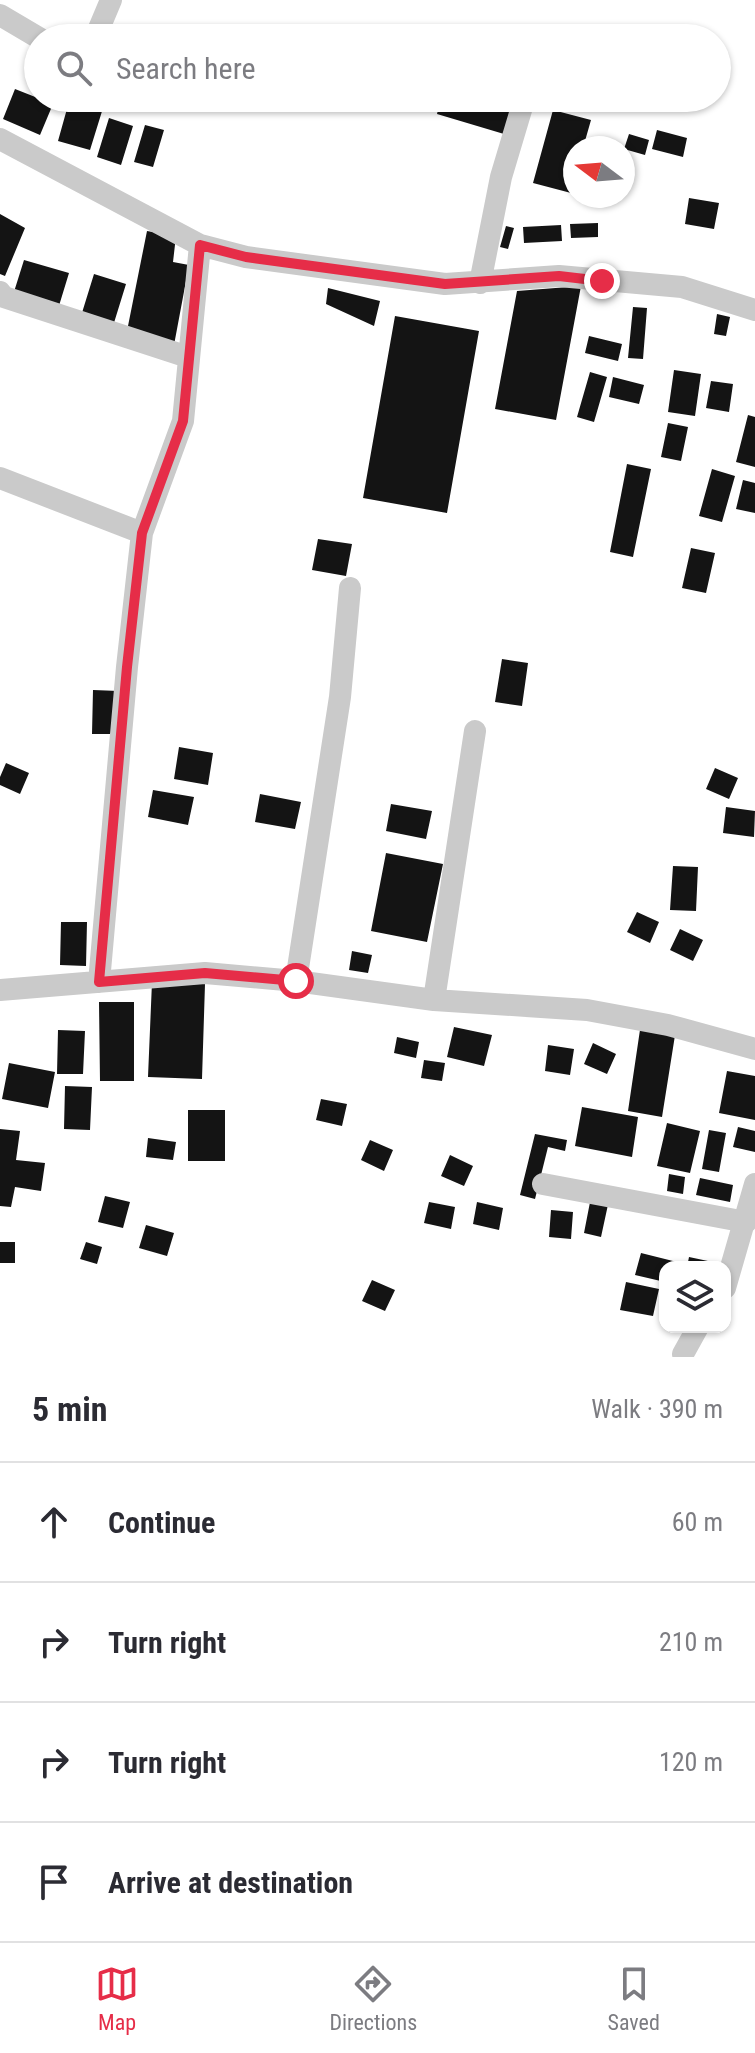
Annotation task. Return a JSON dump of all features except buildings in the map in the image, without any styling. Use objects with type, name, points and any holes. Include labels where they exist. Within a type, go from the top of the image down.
[{"type":"street","points":[[101,24],[111,0]]},
{"type":"street","points":[[0,15],[24,29]]},
{"type":"street","points":[[480,283],[501,177],[520,112]]},
{"type":"street","points":[[0,139],[200,245],[246,257],[445,284],[559,276],[682,287],[755,310]]},
{"type":"street","points":[[99,982],[142,533],[183,421],[200,245]]},
{"type":"street","points":[[0,292],[4,297],[188,357]]},
{"type":"street","points":[[0,478],[142,533]]},
{"type":"street","points":[[296,981],[340,697],[350,588]]},
{"type":"street","points":[[434,1000],[475,731]]},
{"type":"street","points":[[0,990],[205,973],[296,981],[434,1000],[587,1010],[668,1025],[755,1049]]},
{"type":"street","points":[[543,1184],[746,1222]]},
{"type":"street","points":[[731,1269],[755,1184]]},
{"type":"street","points":[[683,1354],[695,1333]]},
{"type":"route","points":[[296,981],[205,973],[99,982],[142,533],[183,421],[200,245],[246,257],[445,284],[559,276],[602,281]]}]
